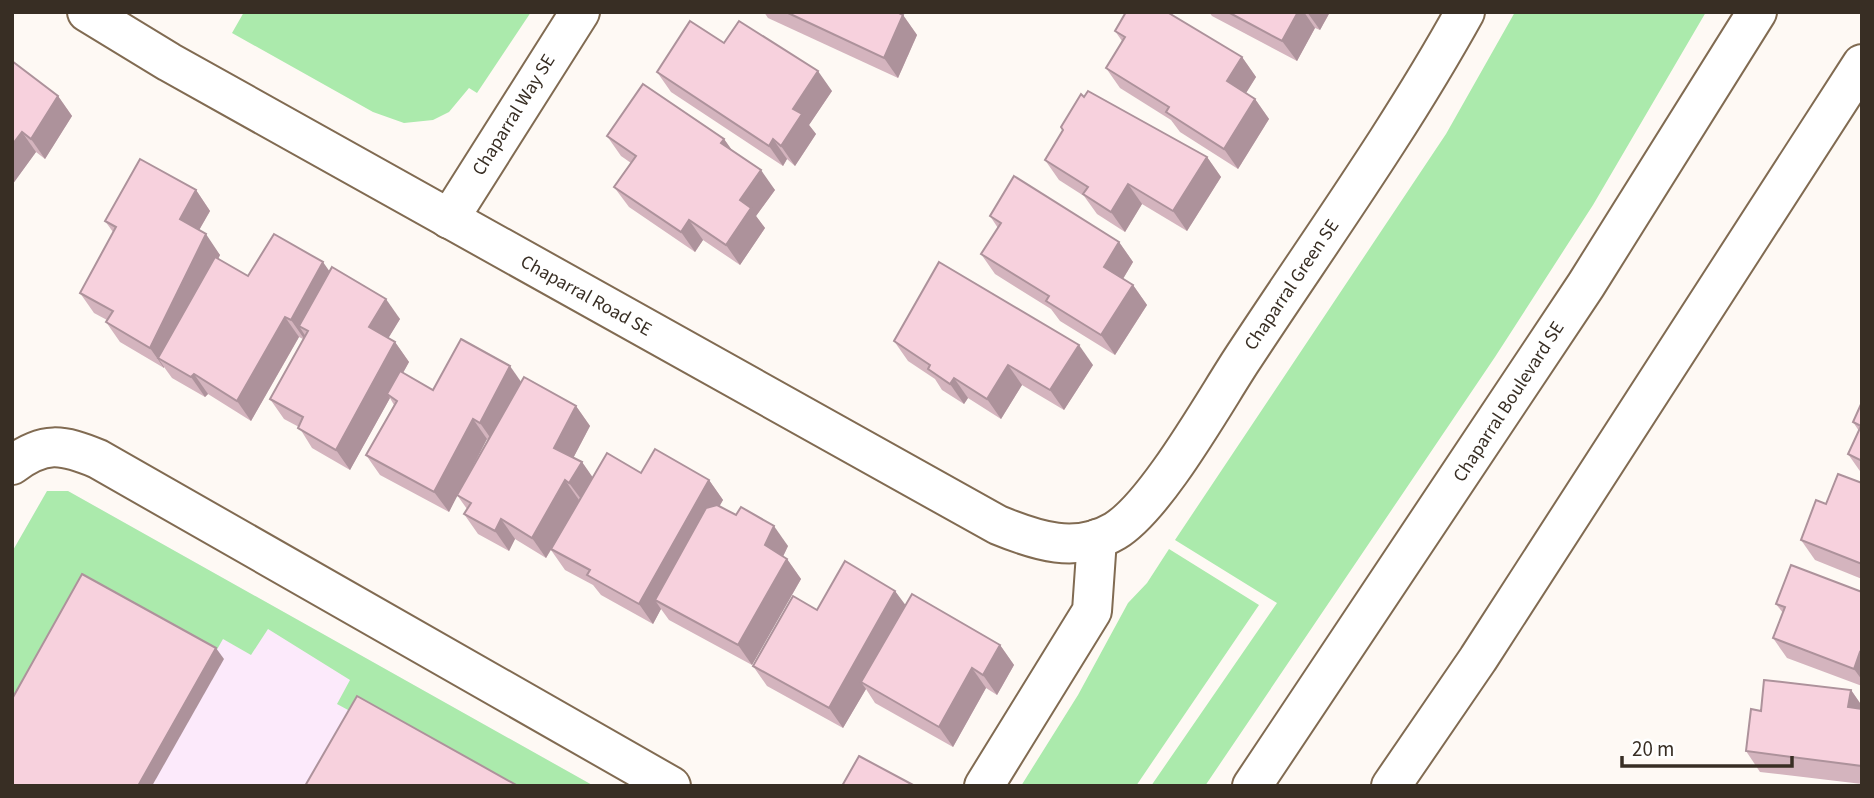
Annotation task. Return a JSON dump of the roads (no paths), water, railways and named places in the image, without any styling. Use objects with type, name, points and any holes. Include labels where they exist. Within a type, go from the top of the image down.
[{"type":"street","name":"Chaparral Road SE","points":[[87,12],[169,62],[999,525],[1049,544],[1097,539]]},
{"type":"street","name":"Chaparral Way SE","points":[[449,219],[580,12]]},
{"type":"street","name":"Chaparral Green SE","points":[[1097,539],[1127,522],[1163,479],[1369,169],[1465,12]]},
{"type":"street","name":"Chaparral Boulevard SE","points":[[1252,786],[1579,297],[1757,12]]},
{"type":"street","points":[[1391,786],[1478,659],[1862,64]]},
{"type":"street","points":[[12,465],[33,450],[57,446],[98,459],[671,786]]},
{"type":"street","points":[[984,786],[1092,611],[1097,539]]}]
